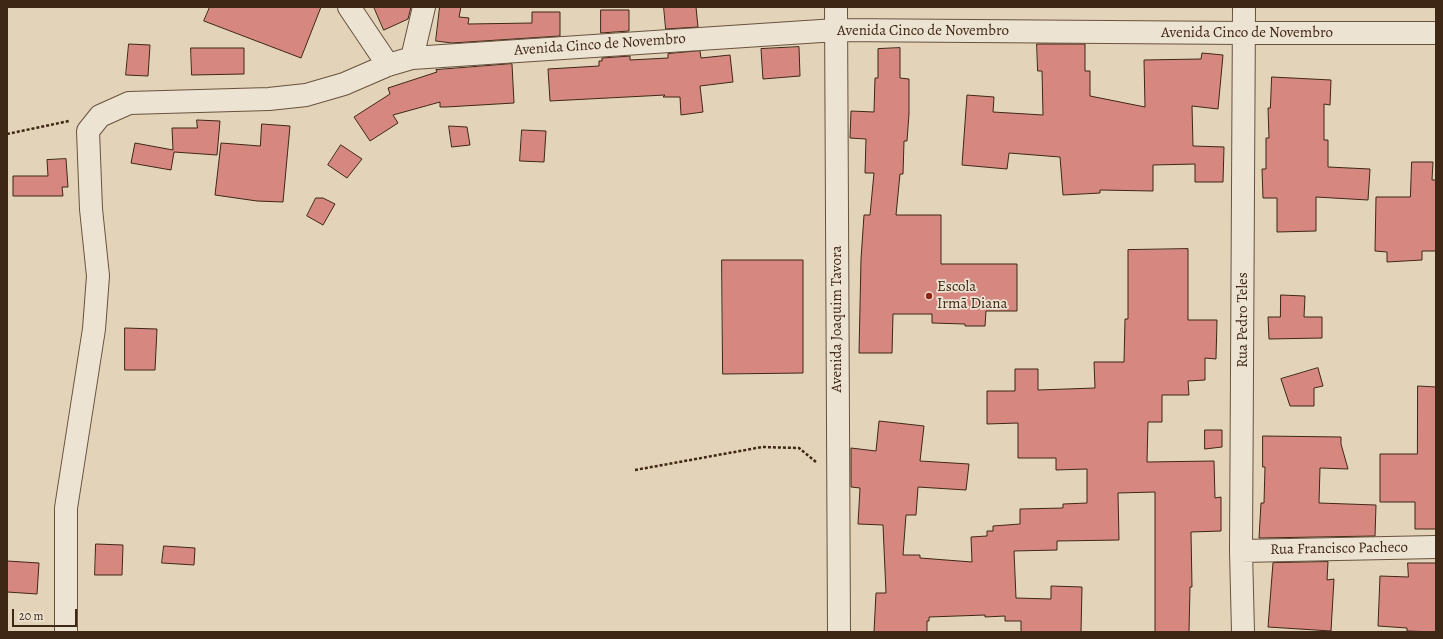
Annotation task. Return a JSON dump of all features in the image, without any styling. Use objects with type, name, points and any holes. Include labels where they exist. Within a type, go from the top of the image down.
[{"type":"street","points":[[348,7],[388,65]]},
{"type":"street","points":[[412,58],[424,7]]},
{"type":"street","name":"Avenida Joaquim Tavora","points":[[836,7],[839,632]]},
{"type":"street","name":"Rua Pedro Teles","points":[[1243,632],[1244,7]]},
{"type":"street","name":"Avenida Cinco de Novembro","points":[[100,116],[129,103],[269,99],[306,95],[344,84],[388,65],[412,58],[836,30],[1436,33]]},
{"type":"street","points":[[66,632],[66,508],[94,329],[98,276],[91,209],[88,131],[100,116]]},
{"type":"street","name":"Rua Francisco Pacheco","points":[[1242,551],[1436,547]]},
{"type":"path","points":[[7,134],[58,122],[100,116]]},
{"type":"path","points":[[634,470],[762,446],[799,448],[838,480]]},
{"type":"building","points":[[210,7],[321,7],[301,58],[204,21]]},
{"type":"building","points":[[374,7],[411,7],[408,19],[384,30]]},
{"type":"building","points":[[440,7],[461,7],[459,17],[469,18],[468,24],[532,23],[532,12],[560,12],[560,36],[452,43],[436,41]]},
{"type":"building","points":[[664,7],[696,7],[698,27],[666,29]]},
{"type":"building","points":[[601,10],[629,10],[629,31],[601,33]]},
{"type":"building","points":[[129,44],[150,45],[148,76],[126,75]]},
{"type":"building","points":[[1037,44],[1085,44],[1085,71],[1090,71],[1090,96],[1145,107],[1144,60],[1201,59],[1202,53],[1223,55],[1218,109],[1192,106],[1193,146],[1224,147],[1223,182],[1195,182],[1195,164],[1153,165],[1153,191],[1100,190],[1100,193],[1063,195],[1060,157],[1009,153],[1007,169],[962,165],[967,95],[994,97],[993,112],[1043,115],[1042,71],[1038,71]]},
{"type":"building","points":[[799,47],[800,76],[763,79],[761,49]]},
{"type":"building","points":[[191,48],[244,48],[244,74],[192,75]]},
{"type":"building","points":[[900,48],[900,78],[909,79],[909,114],[907,141],[904,141],[903,174],[900,174],[896,215],[941,215],[941,264],[1017,264],[1017,311],[986,311],[985,326],[932,323],[932,314],[893,314],[892,353],[859,353],[861,259],[864,215],[870,215],[874,173],[865,173],[866,139],[850,138],[851,111],[874,112],[875,78],[878,78],[878,49]]},
{"type":"building","points":[[700,51],[701,58],[730,55],[733,82],[700,86],[703,112],[681,115],[680,97],[663,97],[665,95],[550,101],[548,69],[599,66],[599,61],[602,61],[602,58],[630,56],[630,60],[668,58],[668,54]]},
{"type":"building","points":[[512,64],[514,103],[440,107],[440,102],[393,115],[398,123],[370,141],[354,117],[390,94],[388,88],[437,72],[436,70]]},
{"type":"building","points":[[1272,77],[1331,80],[1330,105],[1324,104],[1324,140],[1328,140],[1328,167],[1370,169],[1368,200],[1316,197],[1316,231],[1277,232],[1277,198],[1263,198],[1262,169],[1266,169],[1266,138],[1269,138],[1268,108],[1270,108]]},
{"type":"building","points":[[197,120],[220,121],[217,155],[174,152],[171,170],[131,163],[135,143],[173,150],[172,128],[197,128]]},
{"type":"building","points":[[262,124],[290,126],[283,202],[257,201],[215,195],[221,143],[260,146]]},
{"type":"building","points":[[449,126],[467,127],[470,145],[452,147]]},
{"type":"building","points":[[522,130],[546,131],[544,162],[520,161]]},
{"type":"building","points":[[341,145],[362,159],[347,178],[328,165]]},
{"type":"building","points":[[66,159],[68,187],[62,187],[63,196],[13,196],[13,176],[48,176],[47,160]]},
{"type":"building","points":[[1412,162],[1433,162],[1432,180],[1436,180],[1436,251],[1422,251],[1422,260],[1387,262],[1387,252],[1375,251],[1376,197],[1410,197]]},
{"type":"building","points":[[316,198],[323,198],[335,204],[323,225],[307,216]]},
{"type":"building","points":[[1188,249],[1188,320],[1217,320],[1216,359],[1205,358],[1205,380],[1188,381],[1189,395],[1162,395],[1162,422],[1148,422],[1147,462],[1214,461],[1215,498],[1221,497],[1221,531],[1191,532],[1192,587],[1190,587],[1189,632],[1155,632],[1155,492],[1118,493],[1119,540],[1057,541],[1057,550],[1014,551],[1016,598],[1051,599],[1051,586],[1082,587],[1081,632],[1021,632],[1021,621],[1005,621],[1005,616],[985,617],[985,615],[929,617],[929,621],[927,621],[927,632],[874,632],[876,593],[886,593],[883,525],[858,524],[860,488],[851,487],[851,448],[876,451],[879,421],[924,426],[920,461],[969,464],[966,490],[918,487],[916,515],[906,515],[903,555],[920,555],[920,558],[972,562],[971,537],[987,536],[987,531],[993,531],[993,526],[1020,524],[1020,509],[1063,508],[1063,504],[1087,503],[1087,469],[1056,470],[1056,458],[1018,458],[1018,423],[987,424],[987,391],[1015,391],[1015,369],[1038,369],[1038,390],[1095,388],[1094,362],[1124,362],[1125,319],[1128,319],[1128,250]]},
{"type":"building","points":[[722,260],[803,260],[803,373],[723,374]]},
{"type":"building","points":[[1281,295],[1305,296],[1304,317],[1322,317],[1322,338],[1269,339],[1268,317],[1280,317]]},
{"type":"building","points":[[125,328],[157,329],[155,370],[125,370]]},
{"type":"building","points":[[1318,368],[1323,386],[1314,388],[1314,406],[1290,406],[1281,379]]},
{"type":"building","points":[[1418,386],[1436,387],[1436,529],[1415,529],[1415,502],[1380,502],[1380,454],[1417,454]]},
{"type":"building","points":[[1205,430],[1222,430],[1222,447],[1205,449]]},
{"type":"building","points":[[1263,436],[1341,437],[1341,444],[1348,469],[1320,468],[1319,503],[1376,505],[1375,536],[1259,538],[1261,503],[1264,503],[1265,467],[1263,467]]},
{"type":"building","points":[[96,544],[123,545],[122,575],[95,575]]},
{"type":"building","points":[[164,546],[195,548],[194,565],[162,563]]},
{"type":"building","points":[[7,561],[39,563],[37,594],[7,592]]},
{"type":"building","points":[[1328,562],[1327,580],[1334,579],[1331,631],[1268,627],[1273,563]]},
{"type":"building","points":[[1408,563],[1436,563],[1436,632],[1407,631],[1407,628],[1378,626],[1380,576],[1408,577]]},
{"type":"place","name":"Escola Irmã Diana","points":[[929,296]]}]
